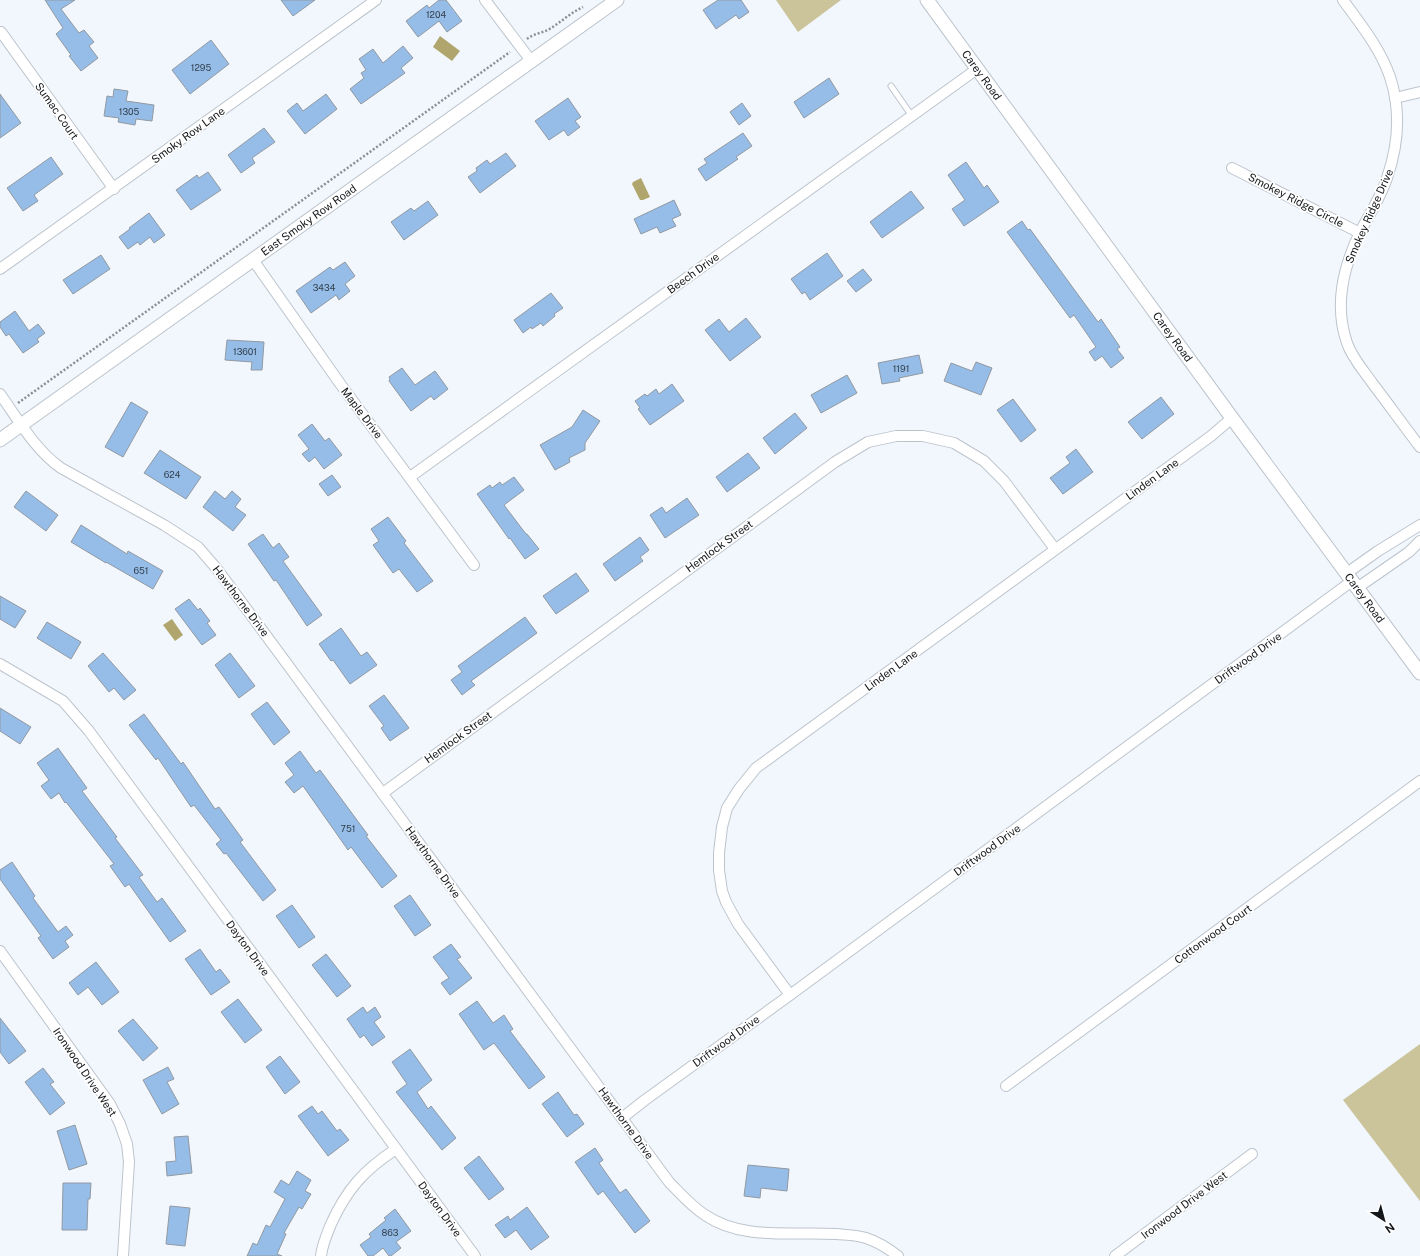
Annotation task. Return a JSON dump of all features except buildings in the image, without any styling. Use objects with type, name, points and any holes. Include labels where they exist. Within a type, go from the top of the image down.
[{"type":"street","name":"Smoky Row Lane","points":[[0,269],[376,0]]},
{"type":"street","points":[[486,0],[532,62]]},
{"type":"street","name":"East Smoky Row Road","points":[[0,440],[618,0]]},
{"type":"street","name":"Carey Road","points":[[927,0],[1420,673]]},
{"type":"street","name":"Smokey Ridge Drive","points":[[1343,0],[1371,38],[1382,57],[1395,98],[1398,128],[1395,151],[1387,179],[1346,266],[1340,298],[1341,314],[1348,344],[1358,364],[1420,447]]},
{"type":"street","name":"Sumac Court","points":[[1,32],[114,188]]},
{"type":"street","name":"Beech Drive","points":[[410,477],[977,69]]},
{"type":"street","points":[[1395,98],[1420,92]]},
{"type":"street","name":"Smokey Ridge Circle","points":[[1232,168],[1360,234]]},
{"type":"street","name":"Maple Drive","points":[[253,260],[341,385],[474,565]]},
{"type":"street","name":"Hawthorne Drive","points":[[0,394],[51,461],[164,525],[198,547],[230,585],[669,1182],[691,1205],[706,1216],[730,1226],[752,1232],[850,1235],[867,1238],[890,1249],[898,1256]]},
{"type":"street","name":"Linden Lane","points":[[790,995],[738,924],[722,891],[719,870],[719,852],[722,827],[727,808],[739,789],[756,768],[1211,436],[1232,418]]},
{"type":"street","name":"Hemlock Street","points":[[382,793],[835,462],[868,442],[896,436],[923,436],[954,443],[984,461],[1004,480],[1055,549]]},
{"type":"street","name":"Driftwood Drive","points":[[622,1118],[1352,581],[1378,551],[1420,526]]},
{"type":"street","points":[[1352,581],[1409,552],[1420,541]]},
{"type":"street","name":"Dayton Drive","points":[[0,664],[63,701],[89,731],[475,1256]]},
{"type":"street","name":"Cottonwood Court","points":[[1006,1086],[1420,781]]},
{"type":"street","name":"Ironwood Drive West","points":[[0,950],[110,1104],[120,1124],[128,1144],[129,1162],[123,1256]]},
{"type":"street","points":[[321,1256],[322,1247],[329,1229],[339,1208],[354,1184],[382,1158],[396,1149]]},
{"type":"street","name":"Ironwood Drive West","points":[[1115,1256],[1252,1154]]},
{"type":"lane","points":[[890,86],[912,116]]},
{"type":"path","points":[[526,40],[531,36],[548,30],[576,10],[583,7]]},
{"type":"path","points":[[11,408],[512,50]]},
{"type":"shaded area","points":[[776,0],[841,0],[798,32]]},
{"type":"shaded area","points":[[440,36],[460,51],[452,61],[433,47]]},
{"type":"shaded area","points":[[641,178],[650,197],[643,200],[640,200],[632,184]]},
{"type":"shaded area","points":[[172,619],[183,635],[175,641],[163,625]]},
{"type":"shaded area","points":[[1420,1044],[1420,1201],[1343,1100]]}]
